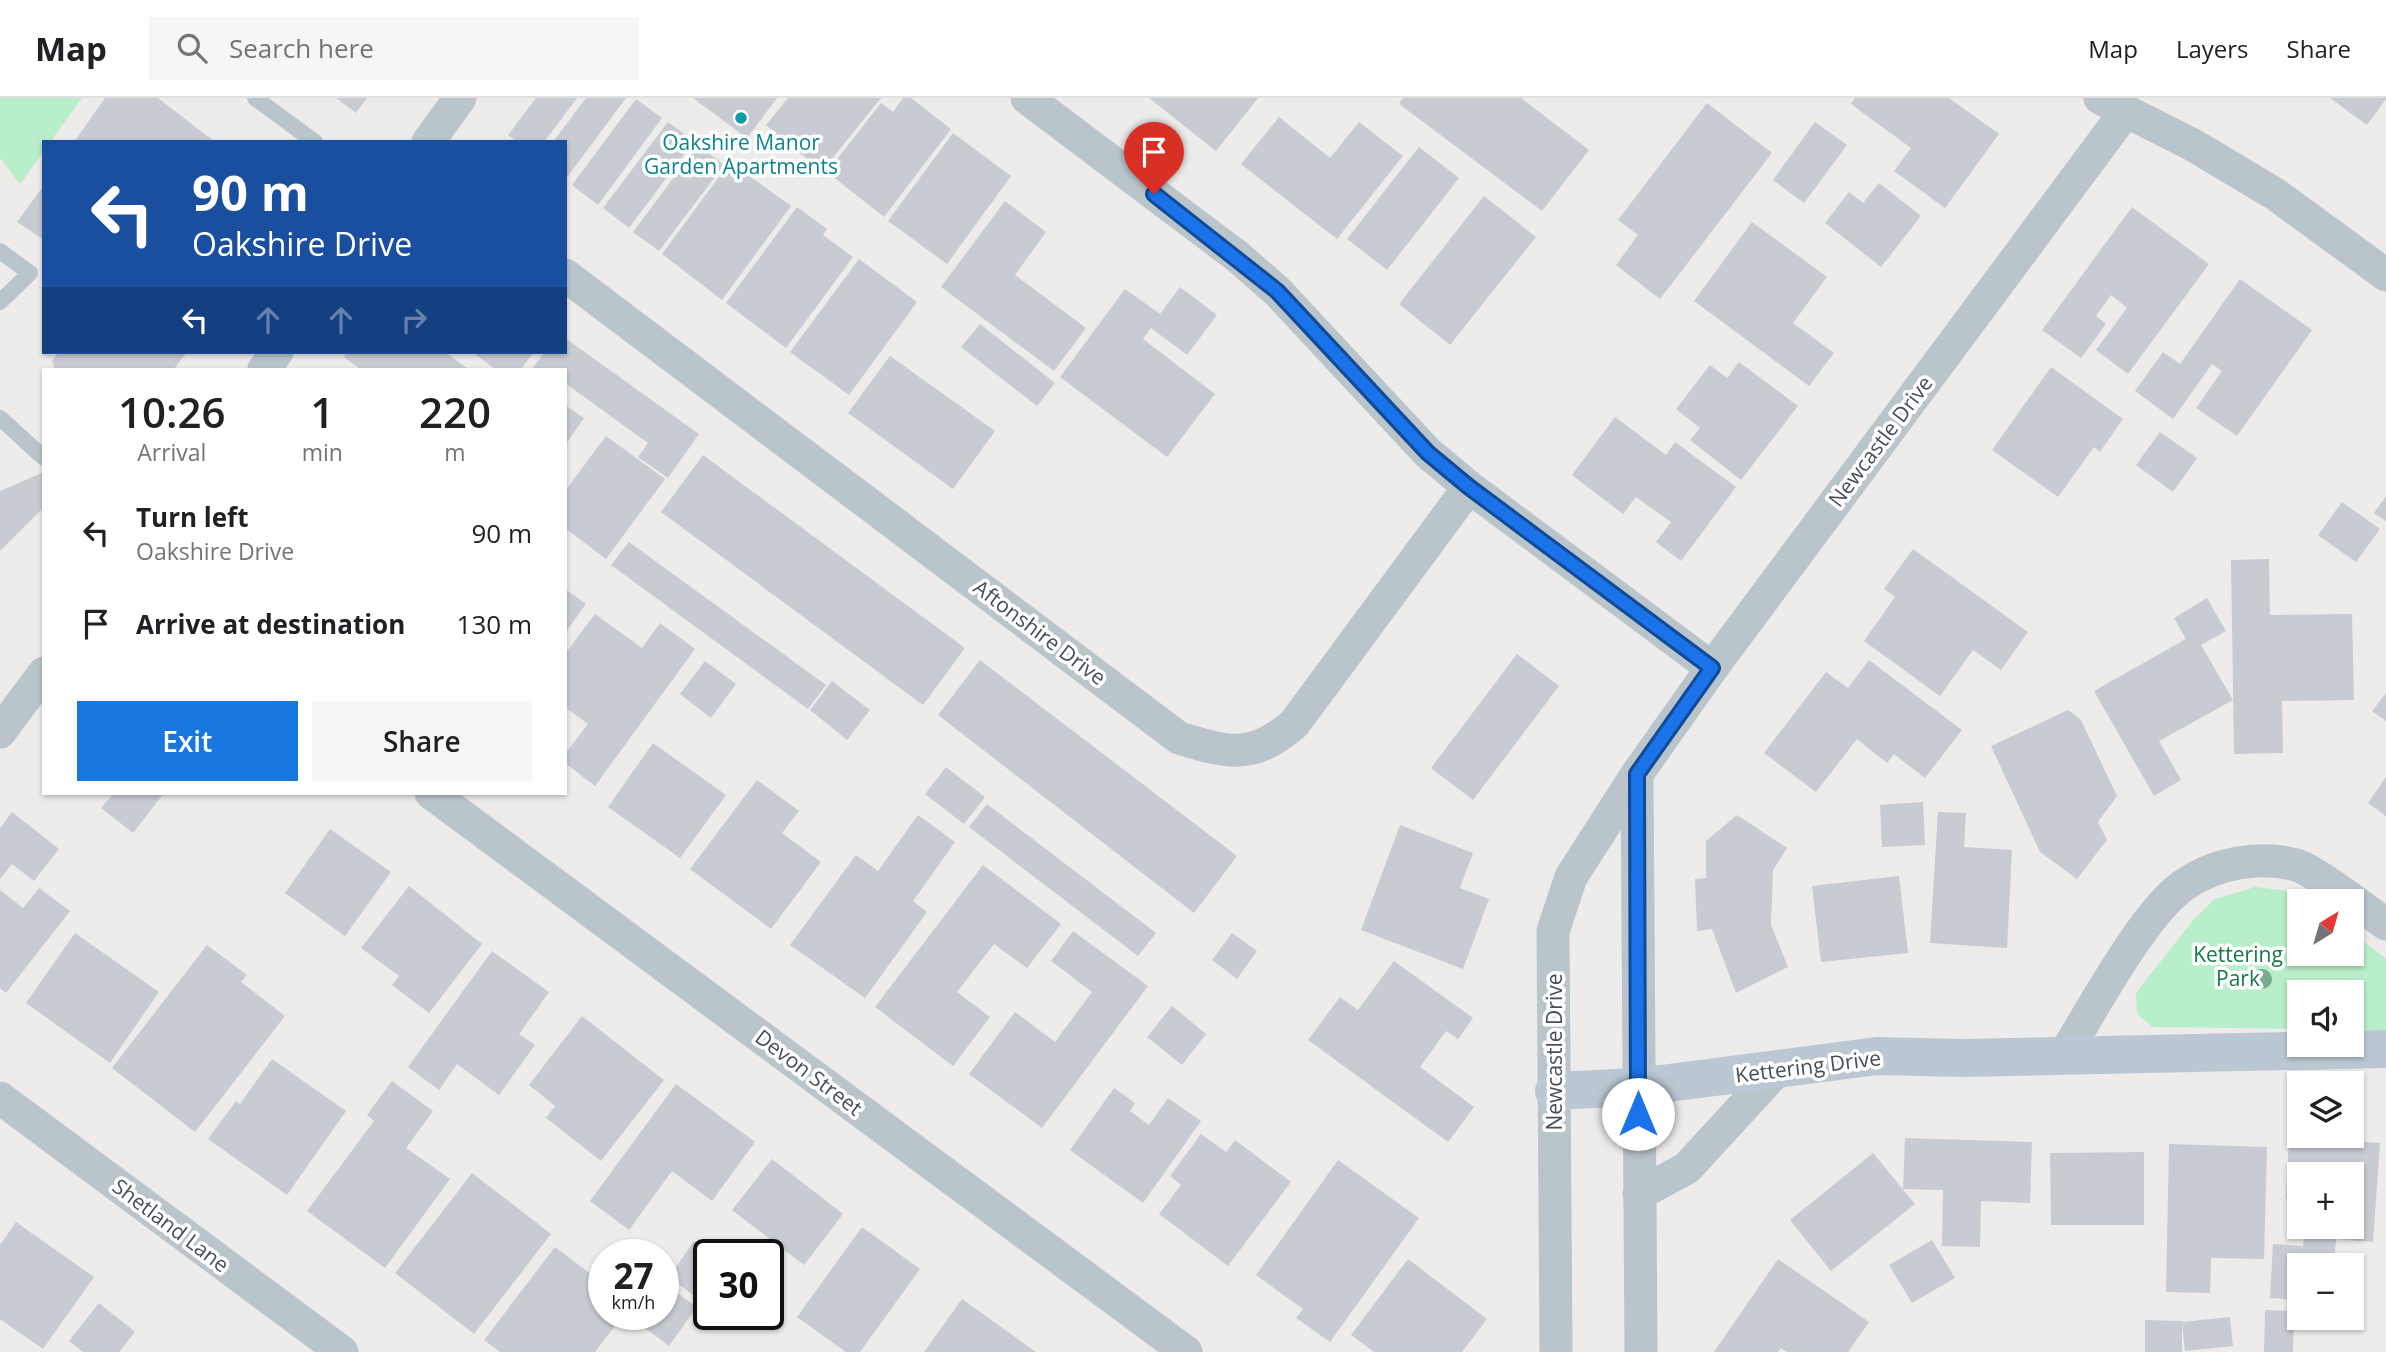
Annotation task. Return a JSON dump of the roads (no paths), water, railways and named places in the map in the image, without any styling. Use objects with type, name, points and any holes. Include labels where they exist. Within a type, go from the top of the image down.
[{"type":"street","points":[[429,140],[460,98]]},
{"type":"street","points":[[1027,98],[1238,257],[1277,291],[1428,453],[1469,487],[1712,668]]},
{"type":"street","points":[[2113,104],[2193,145],[2275,194],[2386,275]]},
{"type":"street","name":"Newcastle Drive","points":[[1556,1352],[1553,931],[1571,877],[1637,774],[2113,104]]},
{"type":"street","name":"Aftonshire Drive","points":[[567,277],[1180,738],[1215,748],[1248,750],[1273,742],[1294,724],[1469,487]]},
{"type":"street","points":[[0,732],[42,676]]},
{"type":"street","points":[[1637,774],[1641,1352]]},
{"type":"street","name":"Devon Street","points":[[434,795],[1186,1352]]},
{"type":"street","points":[[2064,1055],[2155,913],[2183,885],[2218,868],[2262,860],[2299,865],[2386,924]]},
{"type":"street","name":"Kettering Drive","points":[[1554,1091],[1638,1087],[1877,1056],[2386,1049]]},
{"type":"street","points":[[1639,1194],[1687,1168],[1777,1070]]},
{"type":"street","name":"Shetland Lane","points":[[0,1098],[342,1352]]},
{"type":"lane","points":[[255,98],[312,140]]},
{"type":"lane","points":[[0,251],[30,273],[0,302]]},
{"type":"lane","points":[[0,418],[42,456]]},
{"type":"place","name":"Oakshire Manor Garden Apartments","points":[[741,118]]},
{"type":"park label","name":"Kettering Park","points":[[2238,966]]}]
